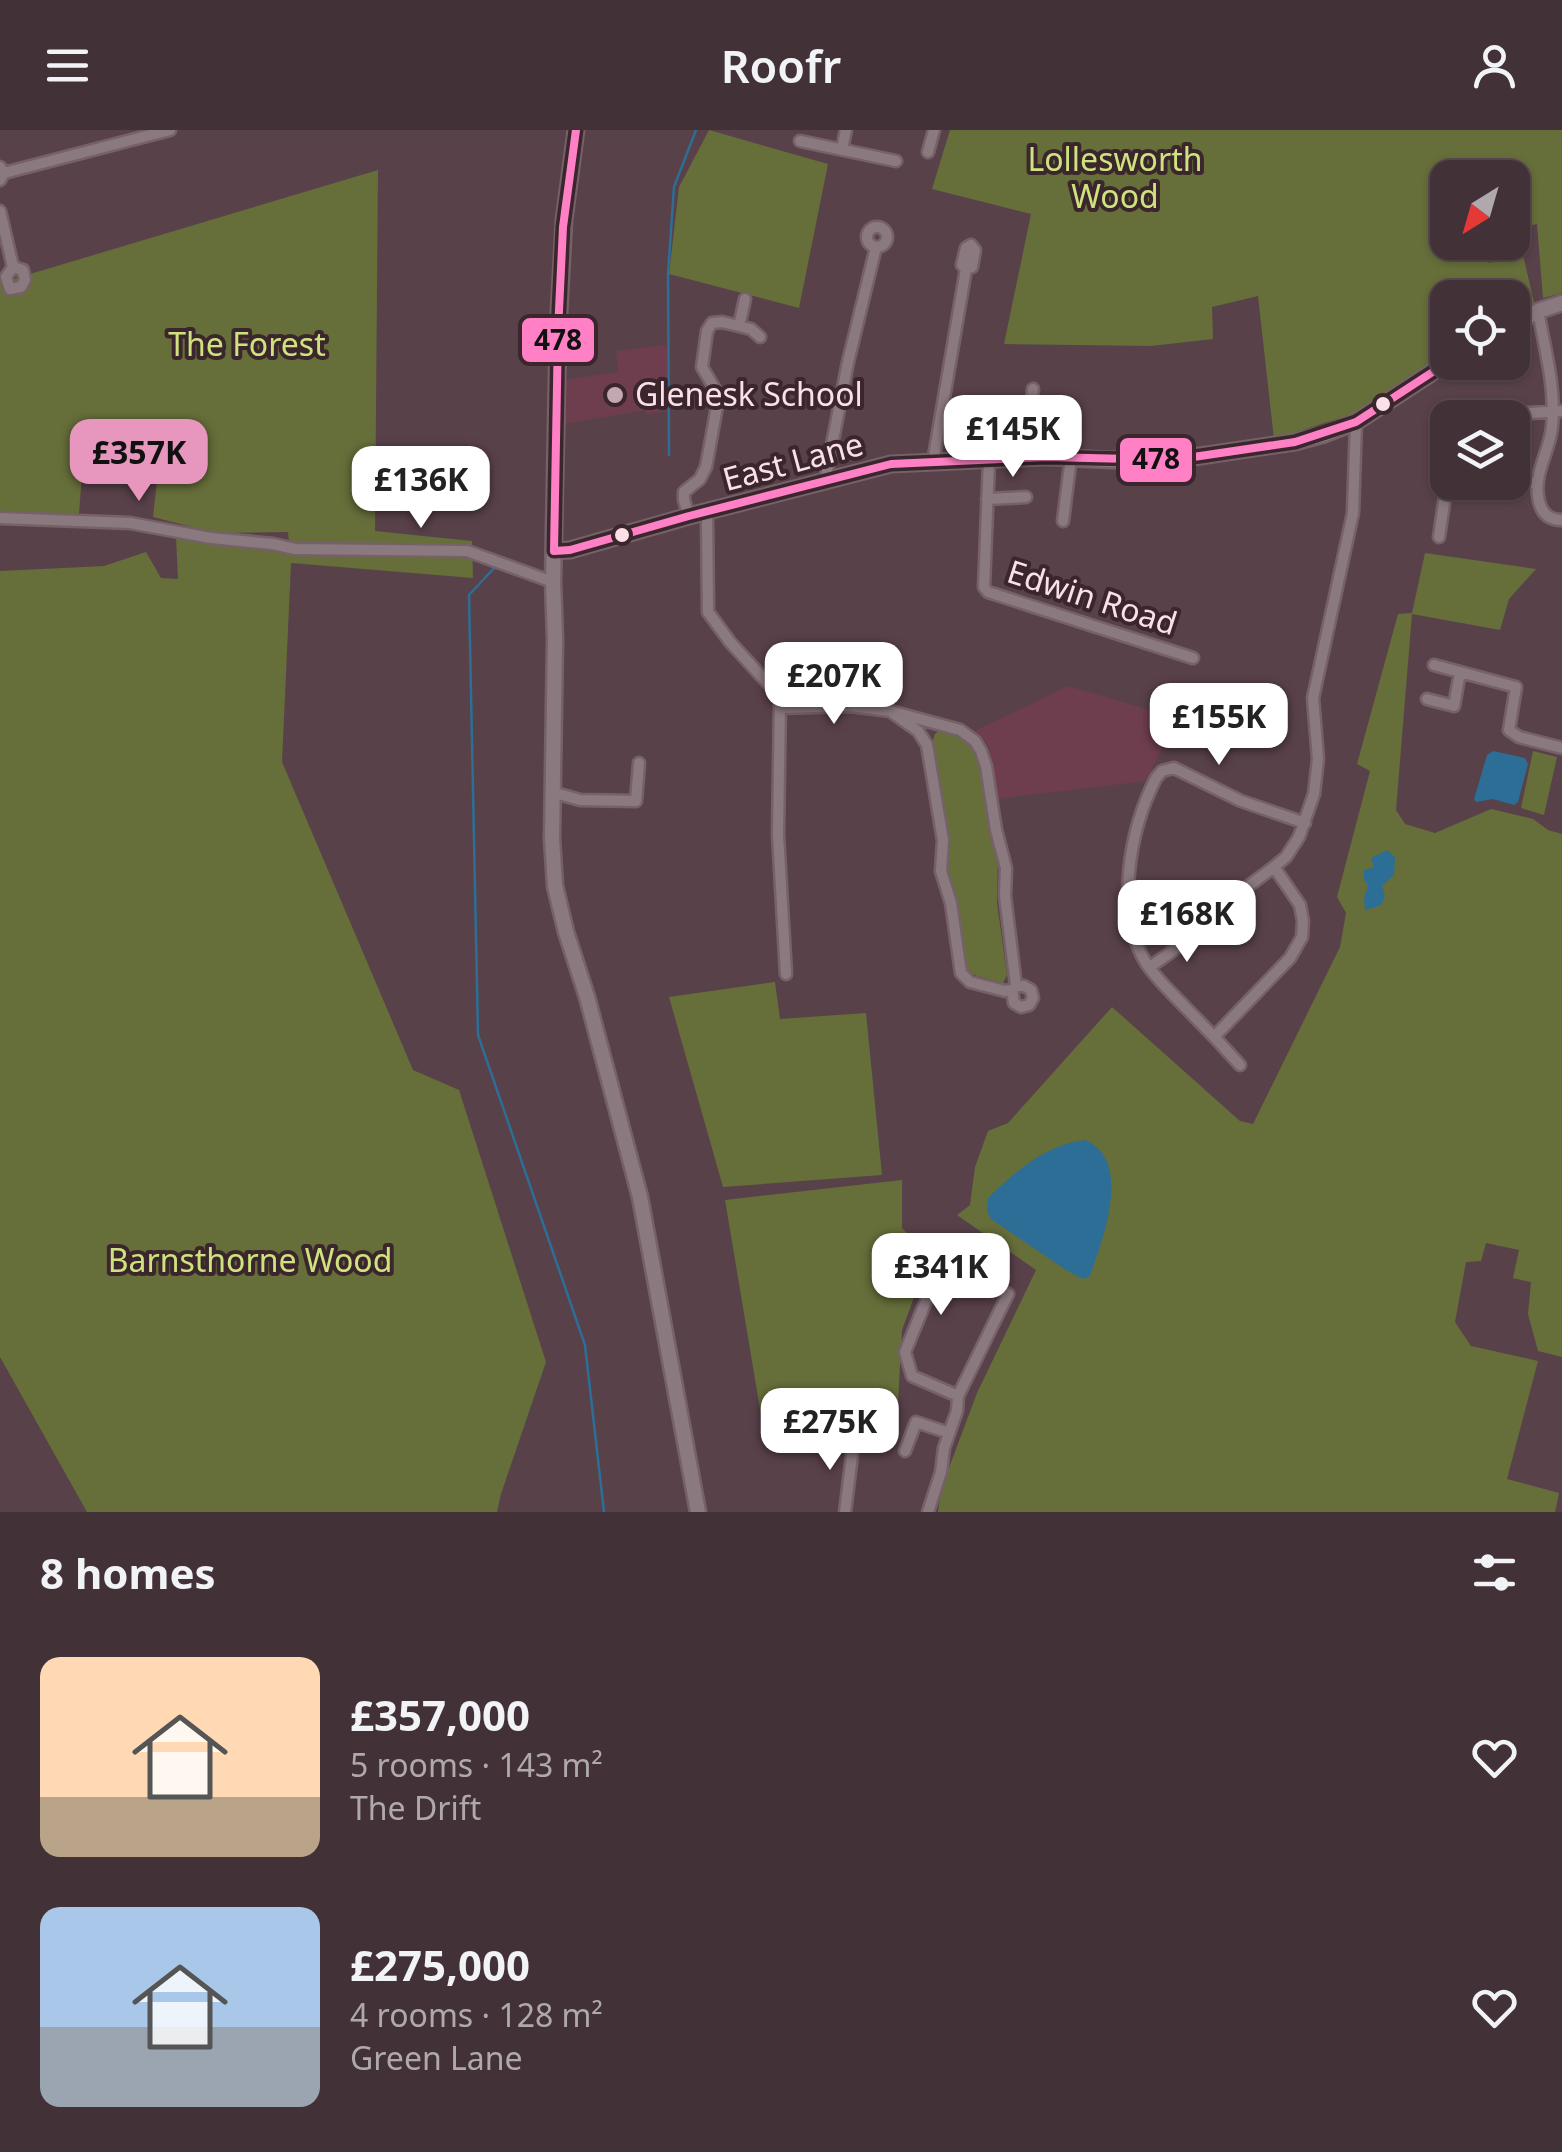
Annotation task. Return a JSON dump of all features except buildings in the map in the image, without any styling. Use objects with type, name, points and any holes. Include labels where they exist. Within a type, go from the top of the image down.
[{"type":"main road","points":[[576,130],[563,228],[558,332],[552,582],[556,886],[640,1198],[698,1512]]},
{"type":"main road","points":[[1530,316],[1562,303]]},
{"type":"main road","name":"East Lane","points":[[554,551],[891,464],[1026,458],[1152,461],[1295,442],[1356,422],[1430,374]]},
{"type":"street","points":[[1,174],[170,130]]},
{"type":"street","points":[[842,149],[846,130]]},
{"type":"street","points":[[928,152],[934,130]]},
{"type":"street","points":[[800,141],[896,161]]},
{"type":"street","points":[[0,210],[13,268]]},
{"type":"street","points":[[825,481],[876,247]]},
{"type":"street","points":[[933,462],[966,270]]},
{"type":"street","points":[[739,326],[745,299]]},
{"type":"street","points":[[1538,311],[1558,411],[1537,483],[1542,511],[1559,521]]},
{"type":"street","points":[[688,516],[684,492],[703,473],[718,401],[716,389],[702,366],[707,332],[716,322],[751,328],[760,336]]},
{"type":"street","points":[[1026,458],[1033,388]]},
{"type":"street","points":[[1530,413],[1558,411]]},
{"type":"street","points":[[1227,902],[1274,867],[1294,846],[1314,794],[1318,758],[1313,698],[1353,513],[1356,422]]},
{"type":"street","points":[[1064,521],[1071,458]]},
{"type":"street","name":"Edwin Road","points":[[988,460],[984,586],[988,592],[1193,658]]},
{"type":"street","points":[[1530,481],[1537,483]]},
{"type":"street","points":[[1530,483],[1537,483]]},
{"type":"street","points":[[986,500],[1026,496]]},
{"type":"street","points":[[1439,537],[1444,500]]},
{"type":"street","points":[[707,512],[708,612],[774,691],[781,708],[778,835],[786,974]]},
{"type":"street","points":[[0,518],[130,523],[296,550],[468,551],[552,582]]},
{"type":"street","points":[[1434,665],[1516,687],[1510,730],[1519,737],[1562,748]]},
{"type":"street","points":[[1454,706],[1460,672]]},
{"type":"street","points":[[1427,698],[1468,710]]},
{"type":"street","points":[[781,708],[850,706],[890,711],[960,730],[970,737],[984,756],[1006,868],[1005,905],[1014,988],[1004,991],[970,982],[962,973],[942,871],[943,840],[926,737],[928,730],[941,726]]},
{"type":"street","points":[[890,711],[918,731],[927,746]]},
{"type":"street","points":[[552,792],[580,800],[636,801],[639,763]]},
{"type":"street","points":[[1240,1065],[1150,967],[1140,949],[1133,924],[1129,874],[1137,827],[1158,774],[1179,768],[1240,801],[1305,823]]},
{"type":"street","points":[[1214,1037],[1290,958],[1302,937],[1304,921],[1300,906],[1274,867]]},
{"type":"street","points":[[1150,967],[1202,930]]},
{"type":"street","points":[[928,1512],[958,1396],[1008,1294],[951,1256],[935,1279],[905,1352],[912,1376],[958,1396]]},
{"type":"street","points":[[905,1450],[916,1422],[949,1433]]},
{"type":"street","points":[[844,1512],[854,1439]]},
{"type":"shaded area","name":"Glenesk School","points":[[667,345],[667,410],[563,424],[564,380],[618,372],[616,351]]},
{"type":"shaded area","points":[[1068,686],[1177,718],[1146,781],[996,799],[989,747],[975,731]]},
{"type":"green space","points":[[709,130],[828,164],[799,308],[669,274],[679,187]]},
{"type":"green space","name":"Lollesworth Wood","points":[[950,130],[1562,130],[1562,293],[1543,298],[1537,224],[1530,225],[1530,160],[1430,160],[1430,260],[1524,260],[1529,280],[1430,280],[1430,366],[1353,414],[1274,439],[1258,296],[1212,307],[1213,339],[1151,346],[1004,344],[1031,214],[932,189]]},
{"type":"green space","name":"Barnsthorne Wood","points":[[378,170],[375,531],[472,541],[473,578],[291,563],[282,762],[413,1070],[459,1090],[546,1362],[497,1512],[87,1512],[0,1357],[0,571],[104,566],[146,552],[161,578],[178,579],[176,537],[290,554],[288,532],[215,533],[153,517],[161,445],[83,460],[79,514],[0,512],[0,283]]},
{"type":"green space","points":[[1425,553],[1536,569],[1509,599],[1500,630],[1412,614],[1396,810],[1405,824],[1435,833],[1491,809],[1533,819],[1562,834],[1562,1357],[1538,1351],[1528,1314],[1531,1282],[1513,1278],[1519,1250],[1486,1243],[1481,1261],[1466,1262],[1455,1322],[1471,1346],[1538,1361],[1507,1479],[1559,1493],[1555,1512],[938,1512],[941,1489],[977,1393],[1036,1270],[957,1215],[970,1205],[975,1167],[988,1131],[1008,1123],[1112,1007],[1240,1121],[1253,1124],[1340,947],[1346,913],[1337,897],[1370,771],[1357,764],[1398,614],[1412,613]]},
{"type":"green space","points":[[942,728],[960,734],[972,744],[980,760],[989,832],[998,859],[997,903],[1007,975],[1003,983],[965,969],[946,880],[931,747],[935,734]]},
{"type":"green space","points":[[1533,751],[1557,757],[1544,815],[1521,808]]},
{"type":"green space","points":[[775,982],[780,1019],[866,1013],[882,1175],[723,1187],[669,997]]},
{"type":"green space","points":[[902,1180],[902,1228],[929,1256],[902,1330],[896,1438],[762,1421],[725,1200]]},
{"type":"water","points":[[1493,751],[1525,758],[1528,764],[1514,805],[1474,799],[1487,755]]},
{"type":"water","points":[[1387,850],[1395,857],[1394,875],[1382,886],[1385,896],[1381,905],[1365,910],[1368,885],[1364,870],[1374,867],[1371,858]]},
{"type":"water","points":[[1085,1140],[1100,1150],[1111,1183],[1107,1223],[1090,1276],[1083,1279],[991,1219],[987,1211],[988,1198],[1032,1161],[1057,1147]]},
{"type":"waterway","points":[[669,455],[668,274],[674,187],[696,130]]},
{"type":"waterway","points":[[495,567],[469,595],[478,1035],[585,1345],[604,1512]]},
{"type":"transit line","name":"478","points":[[554,551],[563,227],[576,130]]},
{"type":"transit line","name":"478","points":[[554,551],[570,550],[891,464],[1046,457],[1173,460],[1295,442],[1356,422],[1430,374]]},
{"type":"place","name":"Glenesk School","points":[[615,395]]},
{"type":"park label","name":"The Forest","points":[[247,345]]}]
